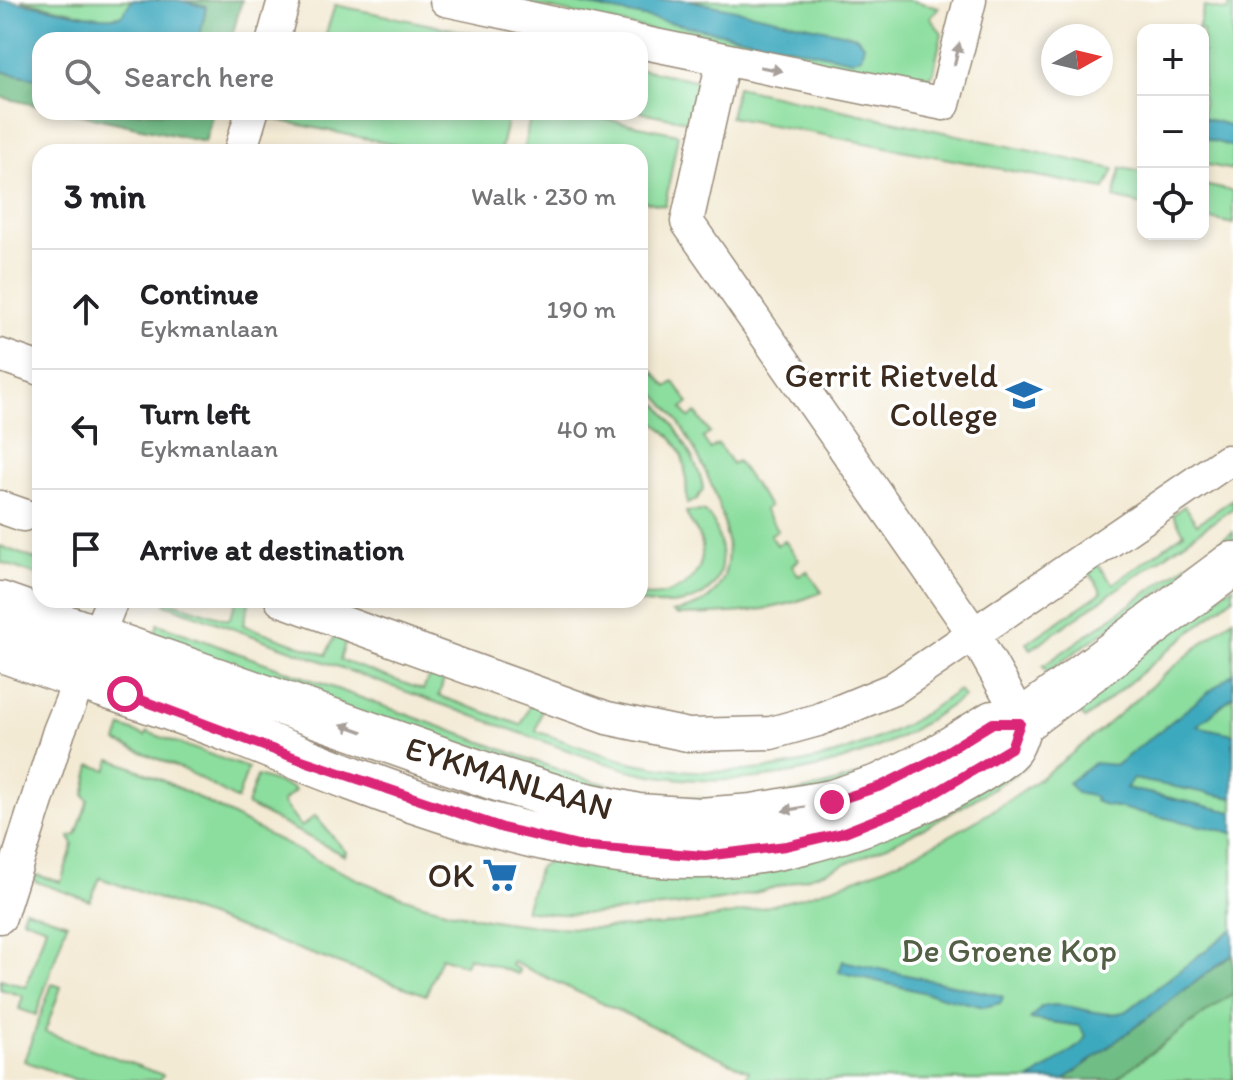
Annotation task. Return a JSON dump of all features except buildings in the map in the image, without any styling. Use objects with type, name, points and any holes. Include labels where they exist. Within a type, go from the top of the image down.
[{"type":"main road","name":"EYKMANLAAN","points":[[0,604],[495,778],[573,802],[638,816],[700,820],[753,816],[832,802],[881,786],[933,760],[993,723],[1021,722],[1233,564]]},
{"type":"main road","name":"EYKMANLAAN","points":[[0,649],[94,639]]},
{"type":"street","points":[[275,32],[284,0]]},
{"type":"street","points":[[446,0],[595,32]]},
{"type":"street","points":[[648,44],[944,104],[962,1]]},
{"type":"street","points":[[723,60],[687,222],[974,634],[1021,722]]},
{"type":"street","points":[[242,144],[250,120]]},
{"type":"street","points":[[0,355],[32,366]]},
{"type":"street","points":[[303,608],[607,718],[688,735],[771,733],[818,720],[893,689],[1227,461]]},
{"type":"street","points":[[0,917],[94,639]]},
{"type":"green space","points":[[21,0],[132,0],[122,15],[106,20]]},
{"type":"green space","points":[[242,0],[233,32],[201,32],[206,7],[181,1]]},
{"type":"green space","points":[[511,0],[909,0],[939,7],[930,18],[942,33],[933,74],[918,80],[916,88]]},
{"type":"green space","points":[[1233,0],[1233,170],[1209,165],[1209,24],[1200,24],[1204,7],[1228,11]]},
{"type":"green space","points":[[335,5],[465,32],[327,32]]},
{"type":"green space","points":[[0,71],[32,77],[32,104],[0,97]]},
{"type":"green space","points":[[648,71],[700,81],[692,122],[648,114]]},
{"type":"green space","points":[[737,87],[1114,169],[1105,189],[730,117]]},
{"type":"green space","points":[[105,120],[211,120],[205,142]]},
{"type":"green space","points":[[278,120],[507,120],[502,144],[392,144]]},
{"type":"green space","points":[[529,120],[611,120],[678,134],[665,206],[648,202],[648,144],[525,144]]},
{"type":"green space","points":[[1121,168],[1137,171],[1137,204],[1114,198]]},
{"type":"green space","points":[[1209,186],[1233,191],[1233,224],[1209,218]]},
{"type":"green space","points":[[648,365],[667,387],[674,382],[689,403],[682,408],[689,418],[696,413],[710,433],[703,438],[710,449],[718,444],[732,464],[737,461],[769,506],[764,510],[778,530],[770,535],[777,545],[785,541],[799,560],[792,566],[799,576],[807,571],[822,592],[787,604],[752,611],[678,615],[673,612],[704,601],[721,583],[727,557],[725,528],[716,498],[690,440],[672,413],[648,386]]},
{"type":"green space","points":[[648,395],[679,433],[696,465],[703,489],[697,499],[687,504],[683,459],[674,441],[648,417]]},
{"type":"green space","points":[[1233,499],[1233,508],[1031,649],[1027,643],[1102,592],[1089,572],[1097,564],[1113,584],[1184,533],[1173,515],[1184,506],[1197,524]]},
{"type":"green space","points":[[703,511],[716,529],[721,563],[717,579],[696,598],[681,603],[648,603],[648,596],[684,586],[698,569],[702,546],[686,512]]},
{"type":"green space","points":[[1233,532],[1233,540],[1047,672],[1043,666]]},
{"type":"green space","points":[[0,546],[32,558],[32,573],[0,562]]},
{"type":"green space","points":[[1233,586],[1233,597],[1085,719],[1077,709],[1196,611]]},
{"type":"green space","points":[[176,608],[192,608],[229,620],[234,608],[248,608],[243,625],[326,655],[335,635],[346,640],[340,660],[423,690],[433,669],[445,674],[439,696],[521,725],[530,705],[542,709],[536,731],[610,757],[668,769],[735,771],[802,763],[866,743],[897,729],[959,690],[964,697],[902,736],[872,749],[841,761],[777,776],[678,779],[635,772]]},
{"type":"green space","name":"De Groene Kop","points":[[1233,619],[1233,945],[1049,1080],[745,1080],[749,1071],[513,962],[511,965],[519,970],[518,974],[468,957],[465,965],[441,957],[426,995],[100,878],[90,901],[34,881],[36,875],[61,882],[73,845],[70,837],[76,835],[88,800],[84,795],[91,765],[107,770],[111,759],[190,794],[342,872],[423,904],[499,921],[577,928],[657,925],[736,914],[813,894],[888,866],[959,831],[1052,769]]},
{"type":"green space","points":[[158,624],[573,775],[628,789],[681,797],[732,799],[782,795],[831,784],[880,767],[928,743],[976,713],[981,721],[896,767],[807,797],[762,805],[667,807],[595,797],[529,779],[186,662],[150,649]]},
{"type":"green space","points":[[122,727],[145,736],[147,732],[248,768],[237,800],[187,771],[117,742]]},
{"type":"green space","points":[[1030,756],[1027,766],[933,823],[866,855],[797,881],[708,902],[637,910],[573,914],[525,910],[539,867],[567,852]]},
{"type":"green space","points":[[257,776],[293,788],[295,791],[282,802],[301,827],[315,816],[346,852],[345,856],[247,805]]},
{"type":"green space","points":[[25,909],[67,923],[36,1015],[19,1009],[23,996],[0,989],[1,979],[26,987],[46,927],[22,918]]},
{"type":"green space","points":[[1233,954],[1233,1080],[1064,1080]]},
{"type":"green space","points":[[1233,954],[1233,993],[1114,1080],[1064,1080]]},
{"type":"green space","points":[[52,984],[61,987],[45,1032],[163,1075],[160,1080],[76,1080],[24,1061]]},
{"type":"water","points":[[0,0],[98,17],[122,15],[132,0],[178,0],[206,7],[201,32],[32,32],[32,77],[0,71]]},
{"type":"water","points":[[561,0],[689,0],[856,36],[864,45],[861,56],[852,60]]},
{"type":"water","points":[[1209,120],[1233,126],[1233,147],[1209,140]]},
{"type":"water","points":[[1233,673],[1233,696],[1197,726],[1233,734],[1233,798],[1133,779],[1126,788],[1233,812],[1233,833],[1102,804],[1094,801],[1095,797],[1077,793],[1068,783],[1094,763],[1116,765]]},
{"type":"water","points":[[1233,929],[1233,954],[1064,1080],[1030,1080],[1081,1044],[1086,1036],[1079,1026],[1030,1019],[1041,1007],[1052,1005],[1106,1013],[1127,1011]]},
{"type":"water","points":[[843,961],[1003,997],[1001,1003],[984,1007],[839,972]]},
{"type":"place","name":"Gerrit Rietveld College","points":[[1024,395]]},
{"type":"place","name":"OK","points":[[500,875]]},
{"type":"route","points":[[125,694],[244,736],[293,757],[503,828],[578,846],[644,854],[705,856],[786,846],[842,833],[920,802],[969,776],[1011,748],[1020,723],[993,723],[958,746],[881,786],[832,802]]}]
